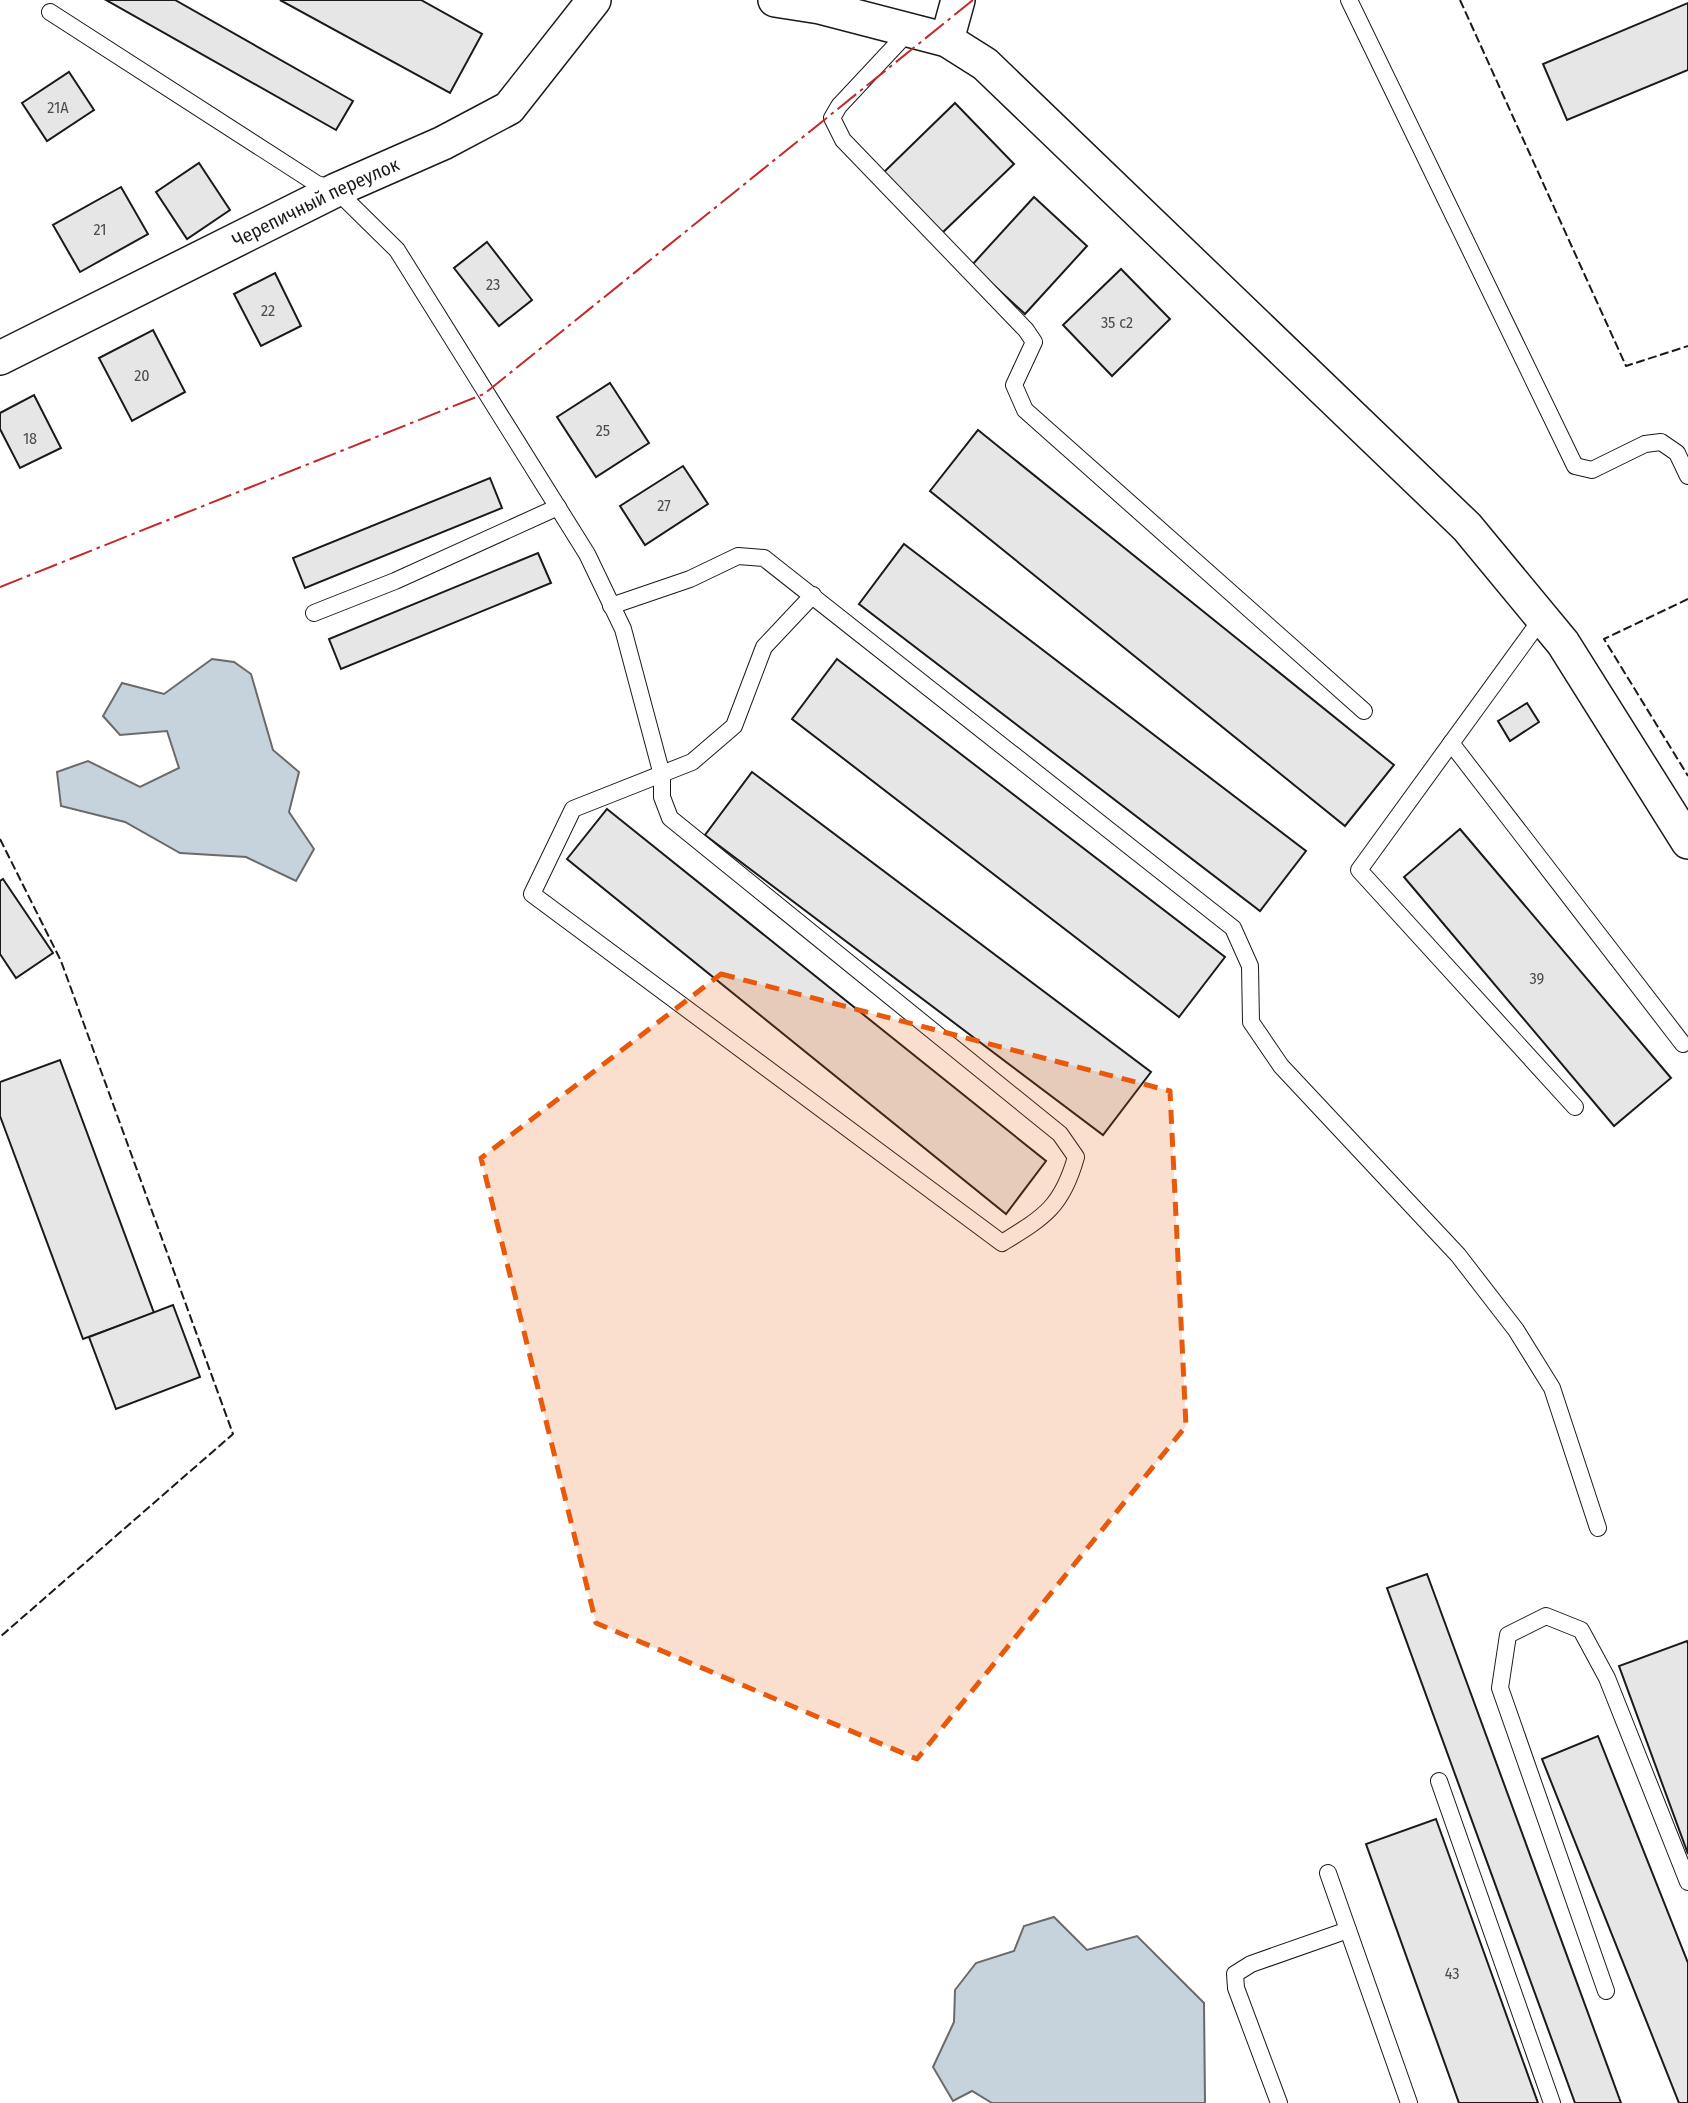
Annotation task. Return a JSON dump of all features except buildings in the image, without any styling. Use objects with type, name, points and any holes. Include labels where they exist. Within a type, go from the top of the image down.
[{"type":"street","name":"Черепичный переулок","points":[[0,358],[335,190],[443,143],[509,108],[594,0]]},
{"type":"street","points":[[775,0],[820,7],[947,40],[985,64],[1466,527],[1563,643],[1688,842]]},
{"type":"street","points":[[947,40],[958,0]]},
{"type":"lane","points":[[1349,0],[1575,466],[1592,470],[1646,444],[1661,442],[1676,453],[1688,476]]},
{"type":"lane","points":[[50,12],[317,184],[335,190],[397,250],[587,554],[623,629],[662,775],[662,797],[670,818],[1060,1134],[1076,1157],[1068,1187],[1043,1217],[1002,1243],[532,894],[573,809],[662,775],[692,762],[734,726],[764,647],[813,594]]},
{"type":"lane","points":[[910,30],[832,118],[843,140],[1030,336],[1034,342],[1014,385],[1025,410],[1364,712]]},
{"type":"lane","points":[[314,613],[395,581],[558,507]]},
{"type":"lane","points":[[611,606],[690,579],[738,556],[764,558],[1233,928],[1250,966],[1251,1022],[1274,1055],[1458,1255],[1516,1329],[1552,1388],[1598,1528]]},
{"type":"lane","points":[[1542,618],[1359,870],[1574,1107]]},
{"type":"lane","points":[[1451,743],[1683,1044]]},
{"type":"lane","points":[[1606,1991],[1500,1688],[1508,1635],[1546,1616],[1581,1630],[1607,1678],[1688,1882]]},
{"type":"lane","points":[[1439,1781],[1552,2103]]},
{"type":"lane","points":[[1328,1873],[1409,2103]]},
{"type":"lane","points":[[1279,2103],[1236,1988],[1235,1975],[1251,1964],[1348,1930]]},
{"type":"highlighted area","points":[[721,974],[1170,1091],[1186,1426],[917,1759],[596,1623],[481,1158]]},
{"type":"shaded area","points":[[212,659],[234,662],[251,674],[273,750],[299,772],[289,812],[314,849],[296,881],[246,857],[180,853],[125,822],[61,806],[57,772],[88,761],[140,787],[179,768],[167,731],[120,735],[103,716],[122,683],[164,694]]},
{"type":"shaded area","points":[[1054,1917],[1087,1950],[1137,1936],[1204,2003],[1205,2103],[992,2103],[972,2091],[953,2101],[933,2067],[954,2022],[955,1990],[976,1963],[1014,1951],[1024,1926]]},
{"type":"fence","points":[[1460,0],[1626,366],[1688,346]]},
{"type":"fence","points":[[1688,599],[1604,639],[1688,776]]},
{"type":"fence","points":[[0,839],[61,961],[233,1434],[0,1637]]},
{"type":"power","points":[[0,587],[484,394],[973,0]]}]
